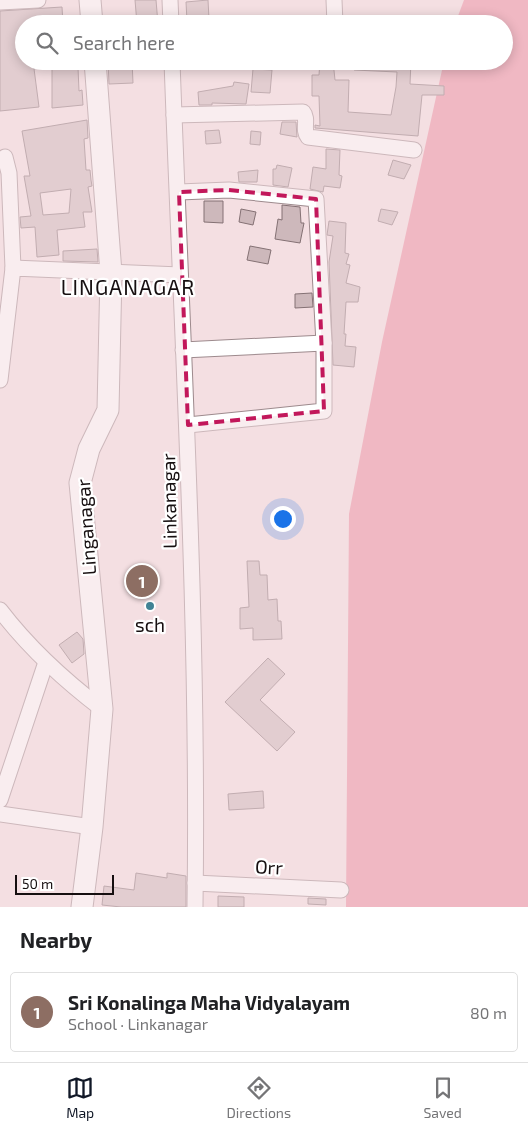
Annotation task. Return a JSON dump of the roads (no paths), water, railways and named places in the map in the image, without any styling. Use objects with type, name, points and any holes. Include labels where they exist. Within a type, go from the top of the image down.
[{"type":"street","points":[[0,2],[38,0]]},
{"type":"street","points":[[90,0],[91,15]]},
{"type":"street","points":[[170,0],[171,15]]},
{"type":"street","points":[[334,0],[335,15]]},
{"type":"street","name":"Linganagar","points":[[82,907],[92,827],[102,709],[80,483],[89,449],[108,410],[110,273],[95,70]]},
{"type":"street","name":"Linkanagar","points":[[172,70],[179,192],[183,350],[188,425],[197,828],[195,907]]},
{"type":"street","points":[[174,115],[303,112],[306,116],[306,133],[308,137],[414,150]]},
{"type":"street","points":[[1,372],[13,268],[9,173],[5,157]]},
{"type":"street","points":[[179,192],[229,190],[316,199],[324,343],[324,411],[188,425]]},
{"type":"street","points":[[13,268],[180,275]]},
{"type":"street","points":[[183,350],[324,343]]},
{"type":"street","points":[[0,610],[46,662],[71,685],[102,709]]},
{"type":"street","points":[[0,800],[46,662]]},
{"type":"street","points":[[0,814],[92,827]]},
{"type":"street","name":"Orr","points":[[195,883],[341,890]]},
{"type":"place","name":"Sri Konalinga Maha Vidyalayam","points":[[142,581]]},
{"type":"place","name":"sch","points":[[150,606]]},
{"type":"district","name":"LINGANAGAR","points":[[128,288]]}]
